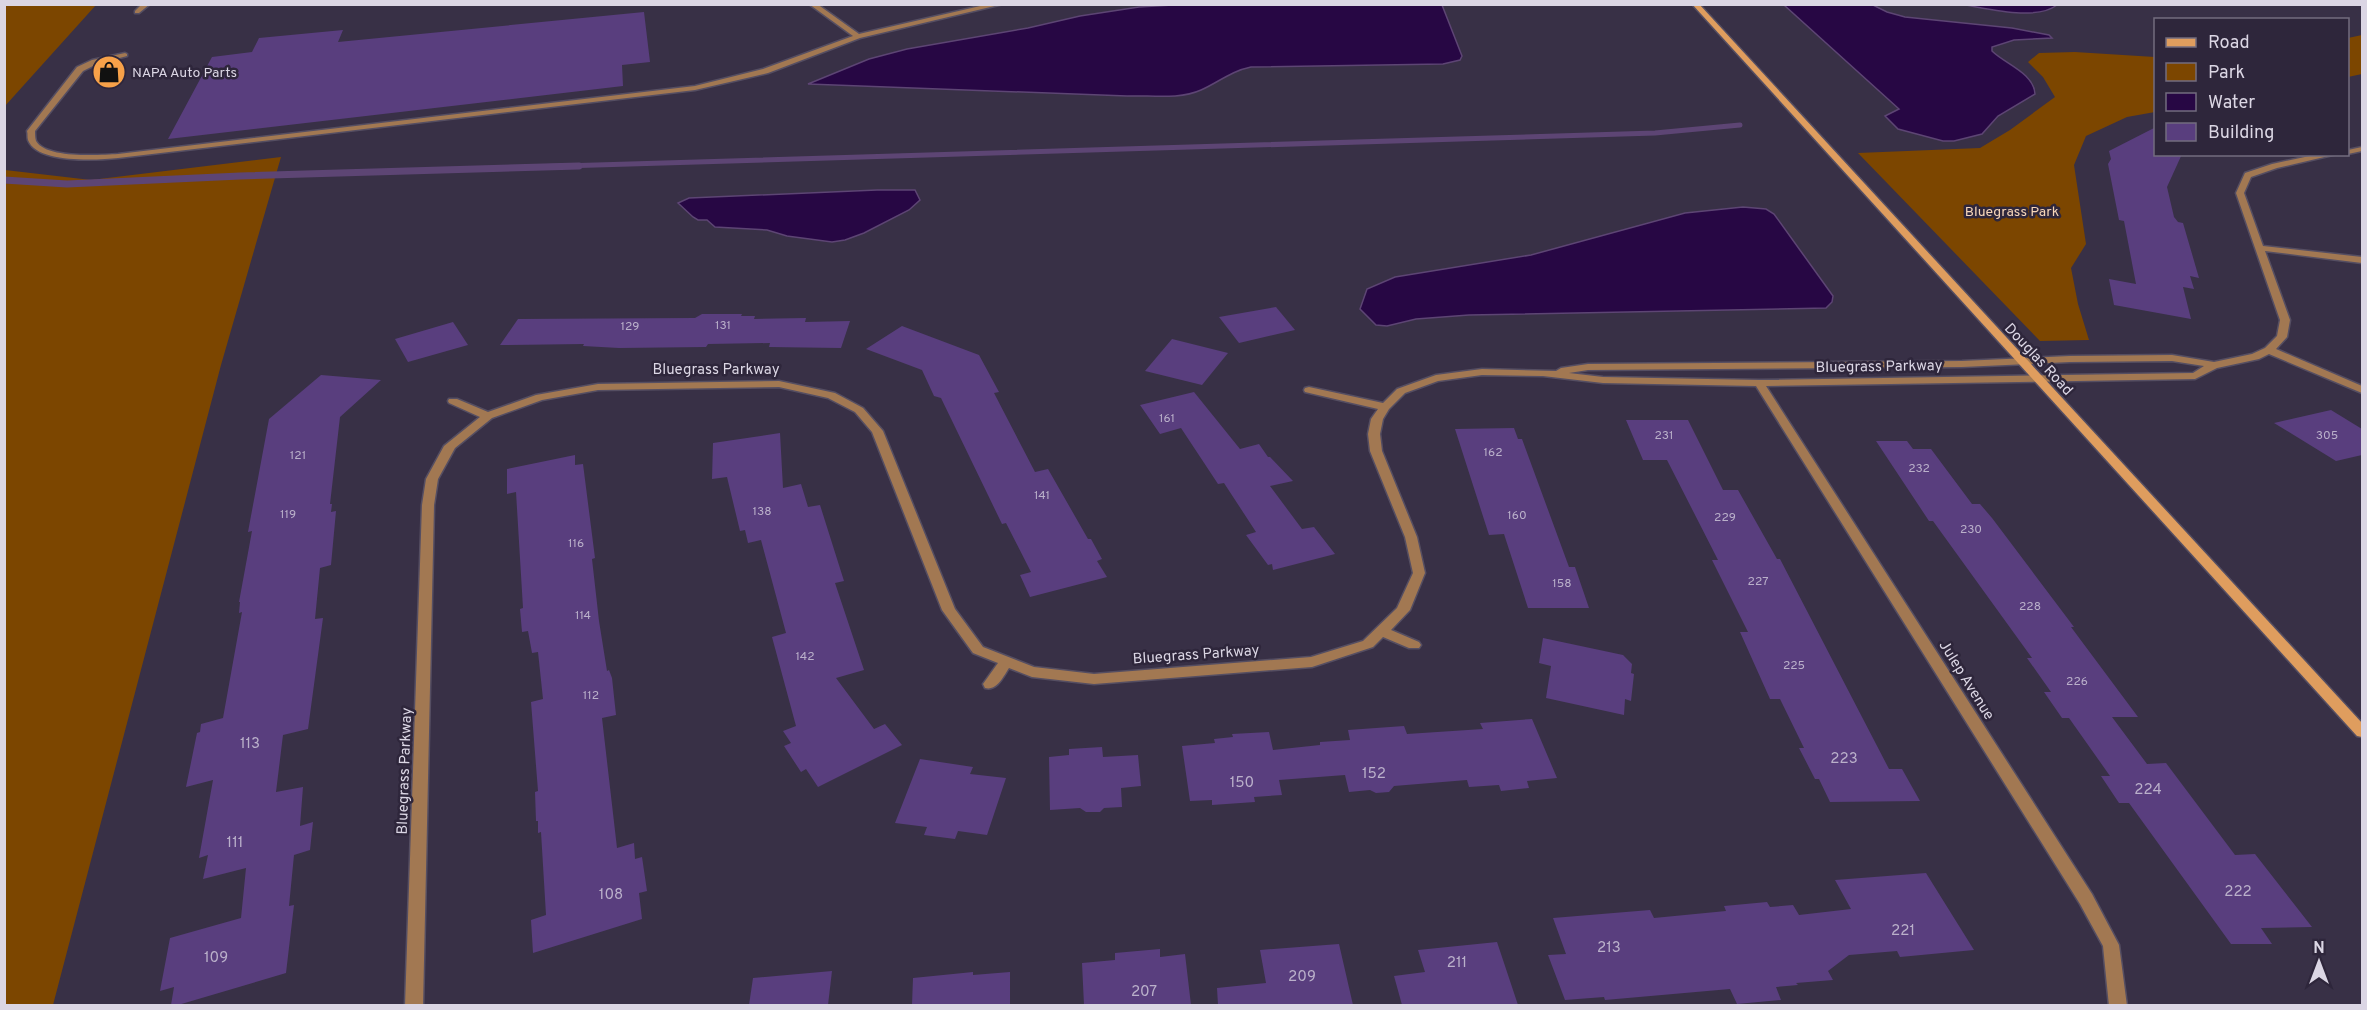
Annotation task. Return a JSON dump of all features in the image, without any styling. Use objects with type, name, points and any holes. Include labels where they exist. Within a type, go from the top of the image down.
[{"type":"street","points":[[137,12],[147,4]]},
{"type":"street","points":[[812,4],[858,36]]},
{"type":"street","points":[[125,55],[95,62],[74,74],[31,131],[30,139],[33,146],[65,156],[83,158],[118,156],[695,88],[765,71],[858,36],[1000,4]]},
{"type":"street","name":"Douglas Road","points":[[1695,4],[2362,732]]},
{"type":"street","points":[[2323,156],[2274,166],[2248,176],[2240,193],[2285,320],[2282,337],[2269,350],[2362,390]]},
{"type":"street","points":[[2259,248],[2362,260]]},
{"type":"street","name":"Bluegrass Parkway","points":[[414,1005],[428,505],[432,479],[450,446],[488,416],[540,397],[598,387],[779,384],[831,395],[860,410],[877,431],[949,610],[978,650],[1032,672],[1094,679],[1312,662],[1368,644],[1403,610],[1419,573],[1411,537],[1376,451],[1374,434],[1377,418],[1385,406],[1401,391],[1436,378],[1482,372],[1543,373],[1604,380],[1759,383],[2195,376],[2214,365],[2255,357],[2269,350]]},
{"type":"street","name":"Bluegrass Parkway","points":[[1543,373],[1588,367],[1962,364],[2172,358],[2214,365]]},
{"type":"street","name":"Julep Avenue","points":[[1759,383],[2086,899],[2111,945],[2118,1005]]},
{"type":"street","points":[[1309,390],[1385,406]]},
{"type":"street","points":[[453,401],[488,416]]},
{"type":"street","points":[[1382,631],[1414,645]]},
{"type":"street","points":[[990,684],[1006,661]]},
{"type":"green space","points":[[4,5],[96,5],[5,106]]},
{"type":"green space","points":[[2362,35],[2362,74],[2349,77],[2349,38]]},
{"type":"green space","name":"Bluegrass Park","points":[[2075,52],[2154,57],[2154,112],[2127,117],[2086,136],[2074,165],[2086,244],[2071,268],[2078,304],[2089,340],[2040,341],[1858,153],[1980,148],[2010,130],[2055,97],[2043,77],[2028,62],[2039,53]]},
{"type":"green space","points":[[281,157],[221,365],[53,1005],[5,1005],[5,170],[91,180]]},
{"type":"water","points":[[1442,5],[1462,56],[1460,60],[1443,64],[1251,67],[1231,74],[1201,90],[1174,96],[808,84],[869,59],[907,49],[1028,28],[1080,16],[1139,7]]},
{"type":"water","points":[[1784,5],[1873,5],[1905,17],[2012,28],[2049,35],[2052,38],[2014,40],[1992,47],[1992,51],[2030,80],[2035,94],[1998,116],[1982,134],[1954,141],[1943,141],[1898,129],[1885,116],[1899,109]]},
{"type":"water","points":[[1965,5],[2057,5],[2048,10],[2025,13]]},
{"type":"water","points":[[915,190],[920,200],[909,210],[864,233],[832,242],[787,236],[767,230],[715,227],[707,220],[698,220],[693,217],[678,203],[689,198]]},
{"type":"water","points":[[1743,207],[1766,209],[1774,214],[1833,296],[1832,302],[1826,308],[1469,315],[1416,319],[1387,326],[1376,325],[1360,309],[1367,289],[1395,277],[1531,255],[1685,213]]},
{"type":"building","points":[[644,12],[650,62],[622,65],[623,86],[168,139],[212,57],[252,52],[259,38],[343,30],[338,42]]},
{"type":"building","points":[[2154,128],[2154,156],[2181,156],[2167,187],[2174,217],[2178,222],[2183,223],[2199,278],[2190,276],[2194,289],[2183,287],[2191,319],[2114,305],[2109,279],[2136,284],[2124,221],[2119,220],[2108,164],[2111,159],[2109,151]]},
{"type":"building","points":[[1276,307],[1295,330],[1239,343],[1219,317]]},
{"type":"building","points":[[702,314],[742,314],[741,316],[755,316],[754,319],[806,318],[805,322],[850,321],[841,348],[769,347],[770,343],[708,344],[706,347],[619,348],[583,346],[584,344],[500,345],[518,319],[695,318]]},
{"type":"building","points":[[453,322],[468,345],[408,362],[395,339]]},
{"type":"building","points":[[902,326],[979,355],[999,392],[994,393],[1035,472],[1048,469],[1102,559],[1097,561],[1107,577],[1030,597],[1020,575],[1031,572],[1006,523],[1002,524],[941,398],[934,396],[922,370],[866,349]]},
{"type":"building","points":[[1172,339],[1228,353],[1202,385],[1145,371]]},
{"type":"building","points":[[321,375],[381,380],[340,417],[330,504],[332,504],[331,512],[336,511],[331,565],[320,568],[315,619],[323,618],[308,729],[283,735],[276,792],[303,787],[300,826],[313,822],[310,850],[294,855],[289,906],[294,905],[286,973],[178,1005],[171,1005],[174,987],[160,991],[170,938],[241,918],[246,868],[203,879],[208,855],[199,858],[213,780],[186,787],[197,733],[200,732],[201,724],[223,718],[242,612],[239,613],[239,602],[252,531],[248,532],[269,419]]},
{"type":"building","points":[[1194,392],[1240,449],[1259,444],[1268,457],[1293,481],[1270,486],[1302,529],[1314,527],[1335,554],[1273,570],[1272,564],[1268,565],[1246,535],[1256,532],[1224,483],[1218,484],[1181,428],[1160,434],[1140,405]]},
{"type":"building","points":[[2331,410],[2362,429],[2362,455],[2336,461],[2274,423]]},
{"type":"building","points":[[1626,420],[1688,420],[1723,490],[1738,490],[1777,559],[1780,559],[1889,769],[1902,769],[1920,801],[1830,802],[1819,779],[1815,779],[1799,748],[1804,748],[1780,699],[1770,699],[1740,632],[1748,632],[1712,560],[1718,560],[1667,460],[1643,460]]},
{"type":"building","points":[[1514,428],[1518,439],[1522,439],[1569,567],[1575,567],[1589,608],[1528,608],[1504,534],[1489,535],[1455,429]]},
{"type":"building","points":[[780,433],[783,488],[801,484],[808,507],[820,505],[844,581],[835,583],[864,670],[836,678],[874,729],[885,724],[902,745],[818,787],[806,769],[801,772],[784,746],[791,743],[783,731],[796,726],[772,637],[786,633],[761,540],[748,543],[745,530],[740,531],[727,477],[712,479],[713,443]]},
{"type":"building","points":[[1876,441],[1907,441],[1913,449],[1931,449],[1972,504],[1980,504],[1992,518],[2138,717],[2112,717],[2147,764],[2166,763],[2235,855],[2255,854],[2312,927],[2261,928],[2272,944],[2231,944],[2129,803],[2119,803],[2101,776],[2110,776],[2069,718],[2062,718],[2044,692],[2051,692],[2027,658],[2032,658],[1933,521],[1929,521]]},
{"type":"building","points":[[575,455],[575,465],[583,464],[595,558],[592,559],[599,621],[607,671],[609,670],[612,678],[616,715],[602,718],[617,848],[634,843],[635,859],[642,857],[647,891],[639,893],[642,919],[533,953],[531,920],[546,915],[541,832],[538,833],[538,821],[536,821],[535,792],[538,791],[531,702],[543,699],[538,652],[532,653],[528,631],[522,632],[520,609],[523,608],[516,492],[507,494],[507,469]]},
{"type":"building","points":[[1543,638],[1623,655],[1632,664],[1631,673],[1634,674],[1631,701],[1625,699],[1624,715],[1546,698],[1551,666],[1539,663]]},
{"type":"building","points":[[1532,719],[1557,778],[1527,781],[1529,788],[1501,791],[1499,785],[1469,787],[1467,780],[1394,786],[1389,792],[1376,793],[1370,790],[1349,792],[1345,775],[1279,780],[1282,795],[1254,797],[1255,802],[1212,805],[1212,800],[1190,801],[1182,746],[1215,743],[1214,739],[1233,737],[1232,734],[1269,732],[1273,750],[1320,745],[1320,742],[1350,740],[1348,730],[1404,726],[1407,734],[1483,729],[1480,723]]},
{"type":"building","points":[[1102,747],[1103,757],[1138,755],[1141,786],[1121,788],[1122,807],[1104,808],[1100,812],[1086,812],[1080,808],[1050,810],[1049,757],[1069,755],[1069,749]]},
{"type":"building","points":[[920,759],[973,767],[970,774],[1006,778],[987,835],[958,831],[955,839],[924,835],[927,827],[895,823]]},
{"type":"building","points":[[1926,873],[1974,950],[1900,957],[1897,951],[1849,955],[1828,971],[1833,980],[1776,987],[1781,1000],[1737,1004],[1730,989],[1605,1000],[1604,997],[1565,1000],[1548,955],[1566,954],[1553,918],[1650,910],[1654,918],[1726,911],[1724,906],[1767,902],[1770,907],[1793,905],[1799,915],[1851,909],[1835,880]]},
{"type":"building","points":[[1497,942],[1518,1005],[1402,1005],[1394,976],[1425,972],[1418,950]]},
{"type":"building","points":[[1339,944],[1353,1005],[1218,1005],[1217,988],[1266,983],[1260,950]]},
{"type":"building","points":[[1160,949],[1160,957],[1185,954],[1191,1005],[1084,1005],[1082,963],[1115,960],[1115,953]]},
{"type":"building","points":[[832,971],[828,1005],[749,1005],[753,978]]},
{"type":"building","points":[[973,972],[973,975],[1010,972],[1010,1005],[912,1005],[913,978]]},
{"type":"waterway","points":[[529,167],[1655,133],[1740,125]]},
{"type":"waterway","points":[[4,180],[67,184],[240,176],[579,166]]},
{"type":"place","name":"NAPA Auto Parts","points":[[109,72]]}]
